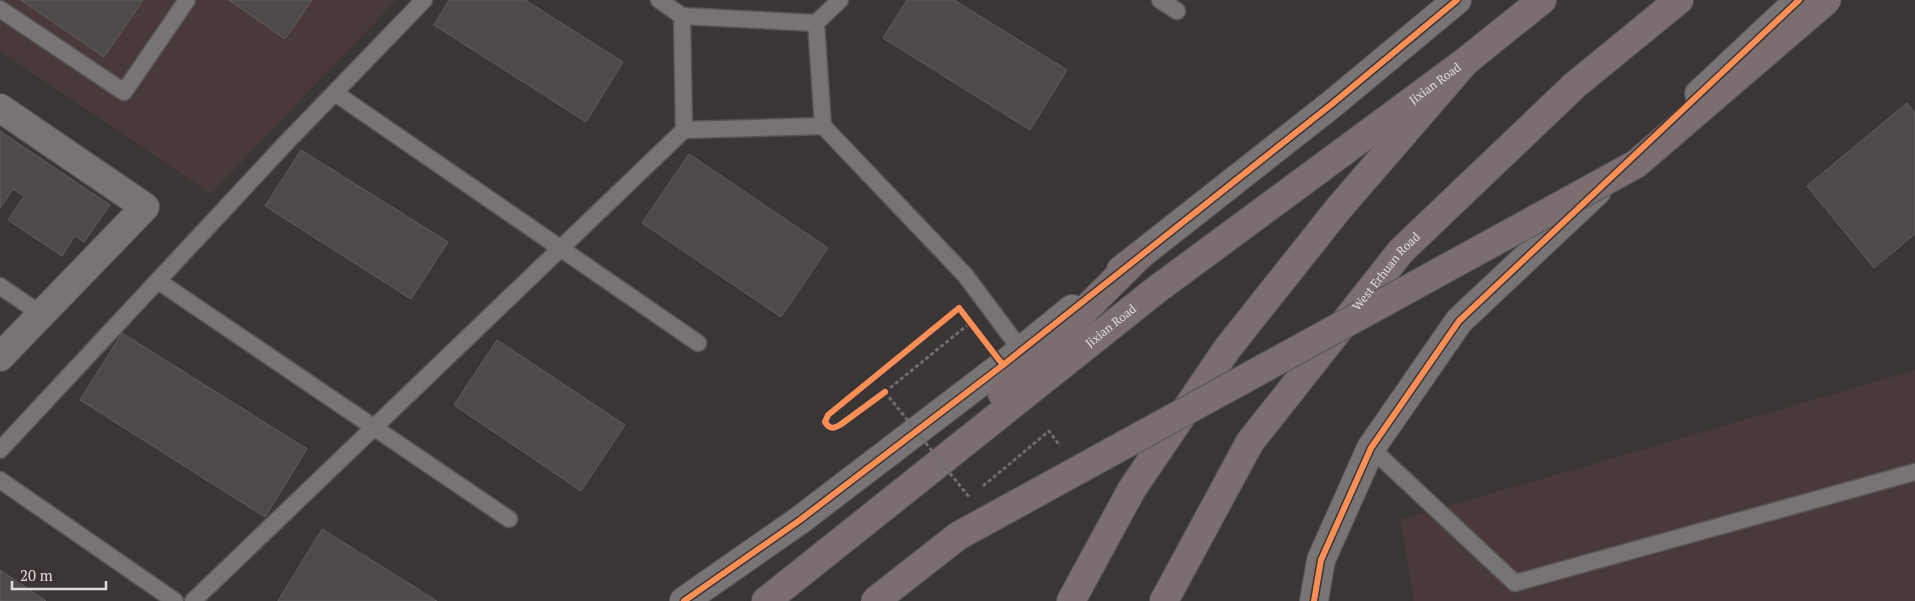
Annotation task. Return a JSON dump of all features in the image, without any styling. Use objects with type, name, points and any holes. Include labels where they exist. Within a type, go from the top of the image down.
[{"type":"highway","points":[[1071,601],[1132,489],[1227,349],[1339,208],[1466,61],[1542,0]]},
{"type":"highway","name":"West Erhuan Road","points":[[1164,601],[1250,442],[1401,251],[1575,85],[1679,0]]},
{"type":"highway","points":[[875,601],[958,536],[1636,164],[1827,0]]},
{"type":"highway","name":"Jixian Road","points":[[766,601],[1156,290],[1466,61]]},
{"type":"highway","points":[[910,486],[1139,256]]},
{"type":"street","points":[[684,601],[800,520],[1012,358],[1332,104],[1457,0]]},
{"type":"street","points":[[1314,601],[1320,560],[1371,448],[1459,321],[1799,0]]},
{"type":"street","points":[[0,108],[145,207],[0,357]]},
{"type":"lane","points":[[0,9],[124,92],[187,0]]},
{"type":"lane","points":[[0,450],[334,93],[424,0]]},
{"type":"lane","points":[[659,0],[682,16],[816,23],[840,0]]},
{"type":"lane","points":[[1160,0],[1177,11]]},
{"type":"lane","points":[[682,16],[684,130]]},
{"type":"lane","points":[[816,23],[823,126],[965,275],[1012,358]]},
{"type":"lane","points":[[334,93],[698,343]]},
{"type":"lane","points":[[193,601],[684,130],[823,126]]},
{"type":"lane","points":[[158,281],[509,519]]},
{"type":"lane","points":[[0,286],[42,314]]},
{"type":"lane","points":[[1371,448],[1515,583],[1915,472]]},
{"type":"lane","points":[[0,480],[175,601]]},
{"type":"path","points":[[965,316],[1012,358]]},
{"type":"path","points":[[877,397],[971,323]]},
{"type":"path","points":[[885,392],[969,498],[1049,431],[1063,450]]},
{"type":"shaded area","points":[[0,0],[396,0],[211,194],[0,51]]},
{"type":"shaded area","points":[[1915,370],[1915,601],[1414,601],[1400,520]]},
{"type":"building","points":[[21,0],[143,0],[104,57]]},
{"type":"building","points":[[229,0],[312,0],[285,39]]},
{"type":"building","points":[[449,0],[525,0],[623,62],[586,122],[434,25]]},
{"type":"building","points":[[907,0],[954,0],[1067,70],[1030,130],[883,38]]},
{"type":"building","points":[[1907,103],[1915,113],[1915,234],[1874,268],[1807,186]]},
{"type":"building","points":[[0,131],[110,205],[84,242],[75,236],[62,256],[8,220],[24,196],[13,189],[0,208]]},
{"type":"building","points":[[301,150],[448,242],[411,299],[265,206]]},
{"type":"building","points":[[689,154],[828,248],[781,317],[642,223]]},
{"type":"building","points":[[122,333],[307,449],[265,517],[80,400]]},
{"type":"building","points":[[497,340],[625,425],[581,491],[454,405]]},
{"type":"building","points":[[322,529],[437,601],[278,601]]},
{"type":"building","points":[[0,570],[46,601],[0,601]]},
{"type":"cycle path","points":[[684,601],[800,520],[1003,365],[1332,104],[1457,0]]},
{"type":"cycle path","points":[[1314,601],[1321,560],[1371,448],[1459,321],[1799,0]]},
{"type":"cycle path","points":[[885,392],[840,425],[833,428],[825,422],[828,415],[959,308],[1003,365]]}]
